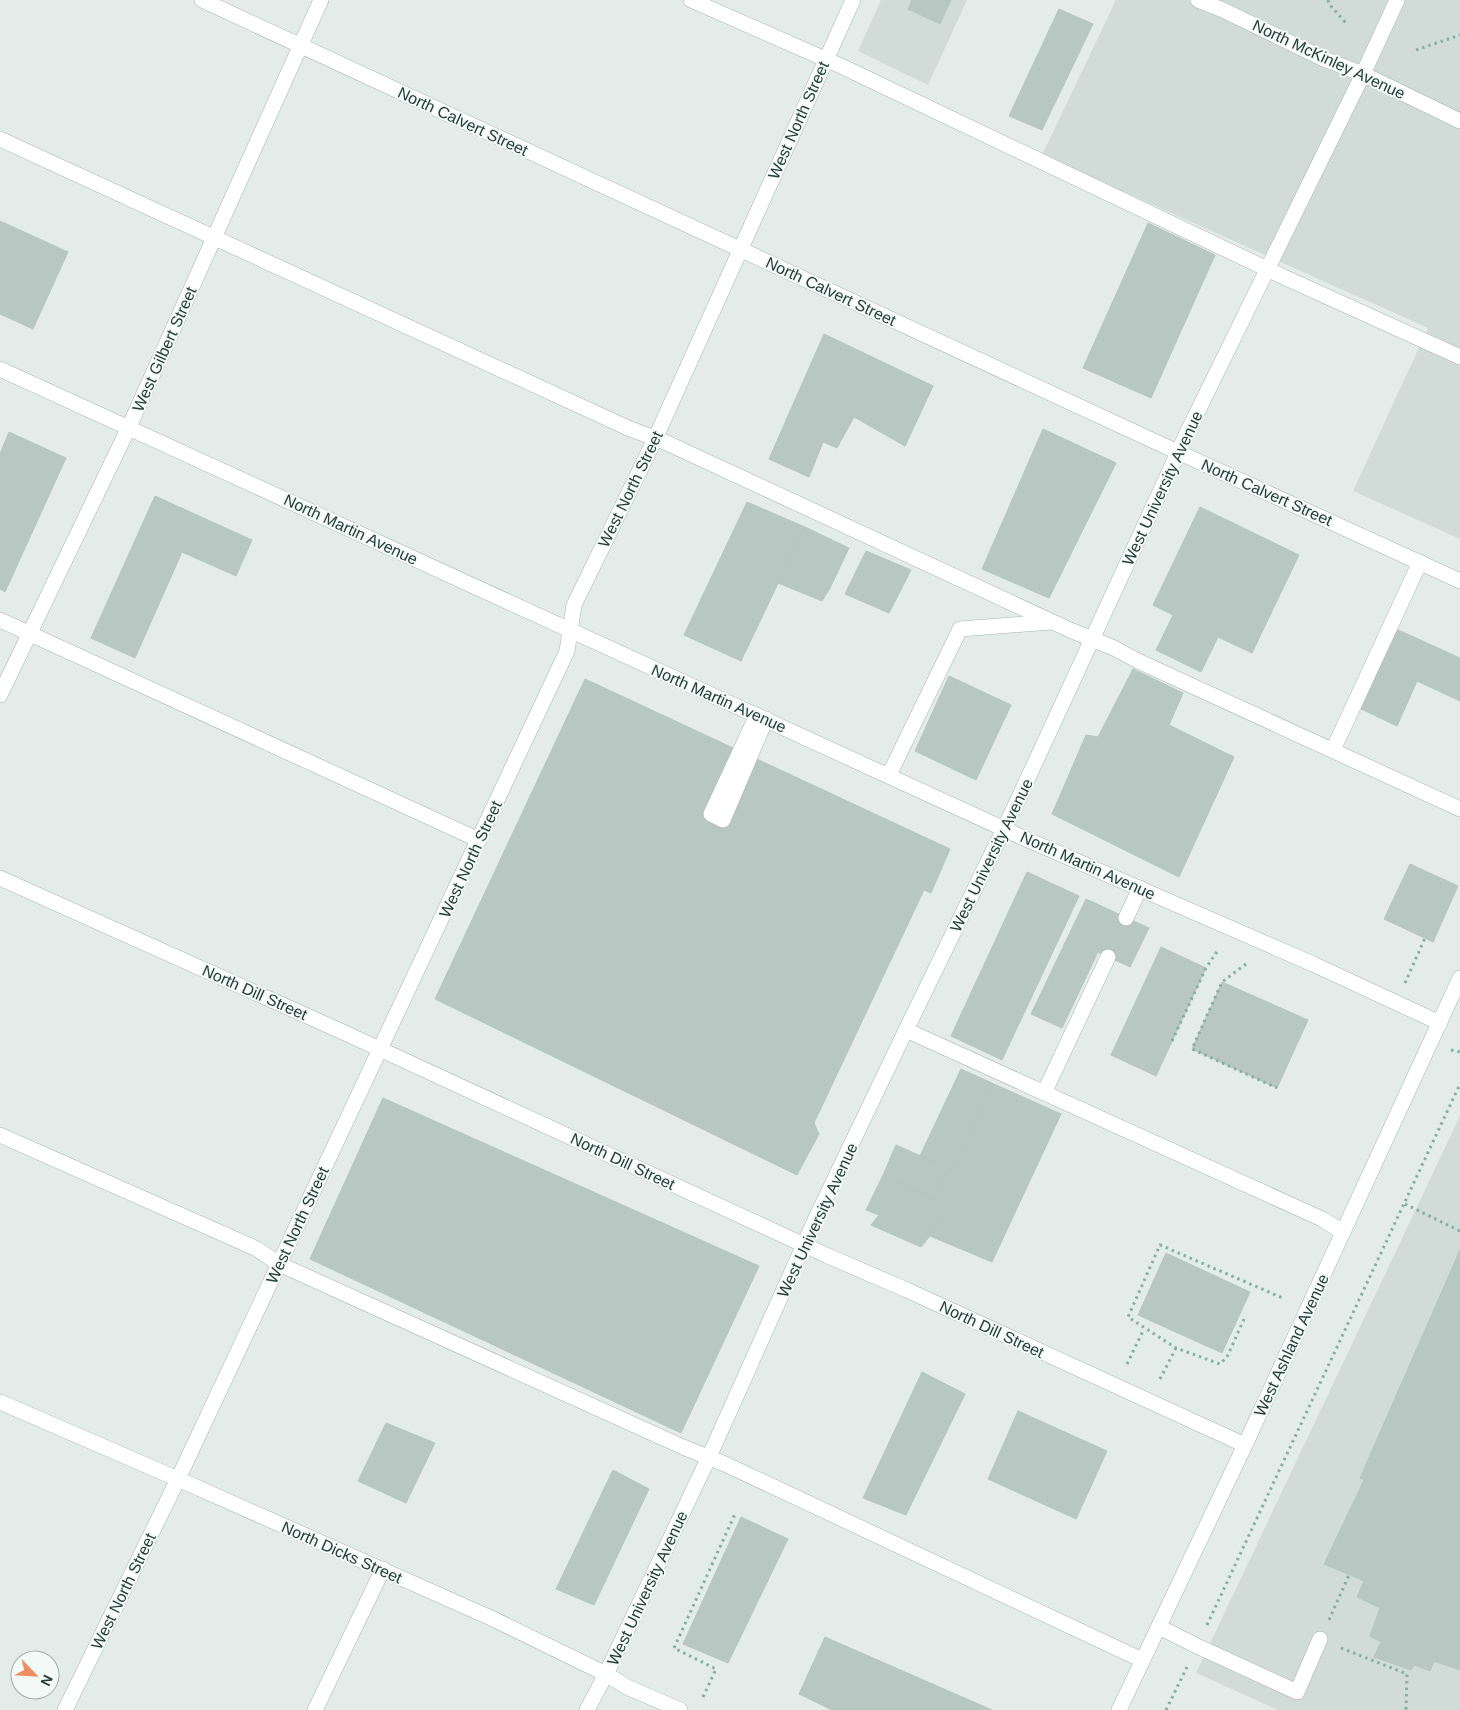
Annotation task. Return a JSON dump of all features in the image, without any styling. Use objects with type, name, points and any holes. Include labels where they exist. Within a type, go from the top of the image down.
[{"type":"street","name":"North Calvert Street","points":[[202,0],[1460,581]]},
{"type":"street","name":"West Gilbert Street","points":[[0,695],[129,427],[321,0]]},
{"type":"street","points":[[691,0],[858,74],[1286,278],[1460,357]]},
{"type":"street","name":"West North Street","points":[[65,1710],[178,1479],[567,651],[574,605],[655,439],[825,60],[854,0]]},
{"type":"street","name":"North McKinley Avenue","points":[[1198,0],[1460,120]]},
{"type":"street","name":"West University Avenue","points":[[587,1710],[709,1457],[805,1245],[1004,828],[1180,452],[1189,429],[1363,74],[1397,0]]},
{"type":"street","points":[[0,139],[1460,809]]},
{"type":"street","name":"North Martin Avenue","points":[[0,369],[1026,839],[1313,964],[1440,1023]]},
{"type":"street","points":[[1333,750],[1420,562]]},
{"type":"street","points":[[0,620],[479,840]]},
{"type":"street","points":[[889,775],[960,629],[1053,622]]},
{"type":"street","points":[[762,717],[723,820],[710,814],[762,717]]},
{"type":"street","name":"North Dill Street","points":[[0,878],[1245,1445]]},
{"type":"street","points":[[1126,918],[1140,888]]},
{"type":"street","points":[[1044,1093],[1108,957]]},
{"type":"street","name":"West Ashland Avenue","points":[[1119,1710],[1245,1445],[1460,978]]},
{"type":"street","points":[[906,1030],[1322,1219],[1343,1232]]},
{"type":"street","points":[[0,1135],[257,1249],[279,1264],[674,1443],[709,1457],[1142,1660]]},
{"type":"street","name":"North Dicks Street","points":[[0,1402],[491,1618],[606,1674],[627,1687],[680,1710]]},
{"type":"street","points":[[315,1710],[383,1570]]},
{"type":"street","points":[[1159,1627],[1297,1692],[1320,1639]]},
{"type":"path","points":[[1328,0],[1329,4],[1346,23]]},
{"type":"path","points":[[1416,50],[1460,35]]},
{"type":"path","points":[[1404,983],[1425,938]]},
{"type":"path","points":[[1172,1042],[1206,968],[1218,950]]},
{"type":"path","points":[[1246,964],[1222,982],[1192,1049],[1277,1088]]},
{"type":"path","points":[[1166,1710],[1460,1084]]},
{"type":"path","points":[[1405,1204],[1460,1231]]},
{"type":"path","points":[[1244,1319],[1227,1357],[1220,1364],[1176,1348],[1128,1317],[1160,1245],[1285,1299]]},
{"type":"path","points":[[1127,1364],[1144,1329]]},
{"type":"path","points":[[1160,1380],[1176,1348]]},
{"type":"path","points":[[703,1697],[716,1669],[674,1648],[735,1514]]},
{"type":"path","points":[[1349,1575],[1320,1639],[1407,1674],[1406,1710]]},
{"type":"shaded area","points":[[881,0],[967,0],[928,85],[858,51]]},
{"type":"shaded area","points":[[1116,0],[1460,0],[1460,539],[1353,491],[1428,328],[1042,155]]},
{"type":"shaded area","points":[[1460,1116],[1460,1710],[1278,1710],[1196,1673]]},
{"type":"building","points":[[912,0],[951,0],[940,24],[908,9]]},
{"type":"building","points":[[1059,9],[1093,24],[1042,130],[1009,116]]},
{"type":"building","points":[[0,221],[68,252],[33,329],[0,314]]},
{"type":"building","points":[[1148,223],[1215,255],[1151,398],[1083,368]]},
{"type":"building","points":[[824,334],[933,386],[905,446],[854,417],[837,448],[823,442],[809,477],[769,459]]},
{"type":"building","points":[[1043,429],[1116,463],[1049,598],[982,569]]},
{"type":"building","points":[[9,432],[66,458],[5,592],[0,589],[0,454]]},
{"type":"building","points":[[155,496],[252,540],[236,576],[182,552],[135,658],[91,638]]},
{"type":"building","points":[[747,502],[805,527],[741,661],[684,635]]},
{"type":"building","points":[[1200,507],[1299,555],[1252,653],[1218,637],[1201,672],[1156,650],[1173,615],[1153,605]]},
{"type":"building","points":[[805,527],[849,548],[822,601],[778,583]]},
{"type":"building","points":[[866,551],[911,570],[889,613],[845,594]]},
{"type":"building","points":[[1394,628],[1460,658],[1460,701],[1417,681],[1397,726],[1357,707]]},
{"type":"building","points":[[1133,669],[1183,693],[1169,725],[1234,757],[1179,877],[1052,814],[1086,735],[1098,737]]},
{"type":"building","points":[[949,676],[1011,705],[976,780],[915,751]]},
{"type":"building","points":[[585,679],[950,849],[931,893],[924,890],[814,1123],[819,1134],[797,1175],[435,999]]},
{"type":"building","points":[[1410,864],[1458,886],[1433,942],[1384,919]]},
{"type":"building","points":[[1027,872],[1079,896],[1002,1060],[951,1036]]},
{"type":"building","points":[[1086,899],[1149,928],[1130,967],[1098,952],[1062,1028],[1031,1014]]},
{"type":"building","points":[[1161,947],[1206,968],[1156,1076],[1111,1055]]},
{"type":"building","points":[[1222,982],[1308,1020],[1277,1088],[1192,1049]]},
{"type":"building","points":[[961,1069],[994,1084],[954,1170],[920,1156]]},
{"type":"building","points":[[994,1084],[1061,1114],[992,1262],[930,1236],[945,1204],[934,1199],[948,1168],[954,1170]]},
{"type":"building","points":[[383,1098],[759,1266],[681,1433],[310,1259]]},
{"type":"building","points":[[896,1145],[948,1168],[934,1199],[883,1175]]},
{"type":"building","points":[[883,1175],[945,1204],[930,1236],[921,1247],[871,1225],[879,1215],[866,1210]]},
{"type":"building","points":[[1460,1250],[1460,1670],[1434,1661],[1430,1671],[1414,1665],[1411,1670],[1374,1657],[1381,1642],[1370,1636],[1380,1608],[1357,1597],[1364,1581],[1324,1564],[1364,1480],[1360,1478]]},
{"type":"building","points":[[1166,1253],[1250,1292],[1222,1353],[1138,1315]]},
{"type":"building","points":[[922,1372],[965,1394],[906,1515],[863,1498]]},
{"type":"building","points":[[1018,1411],[1107,1451],[1076,1519],[988,1479]]},
{"type":"building","points":[[386,1423],[435,1443],[406,1503],[358,1481]]},
{"type":"building","points":[[613,1470],[649,1489],[594,1605],[556,1589]]},
{"type":"building","points":[[741,1517],[788,1539],[728,1663],[683,1644]]},
{"type":"building","points":[[825,1637],[992,1710],[832,1710],[799,1694]]}]
